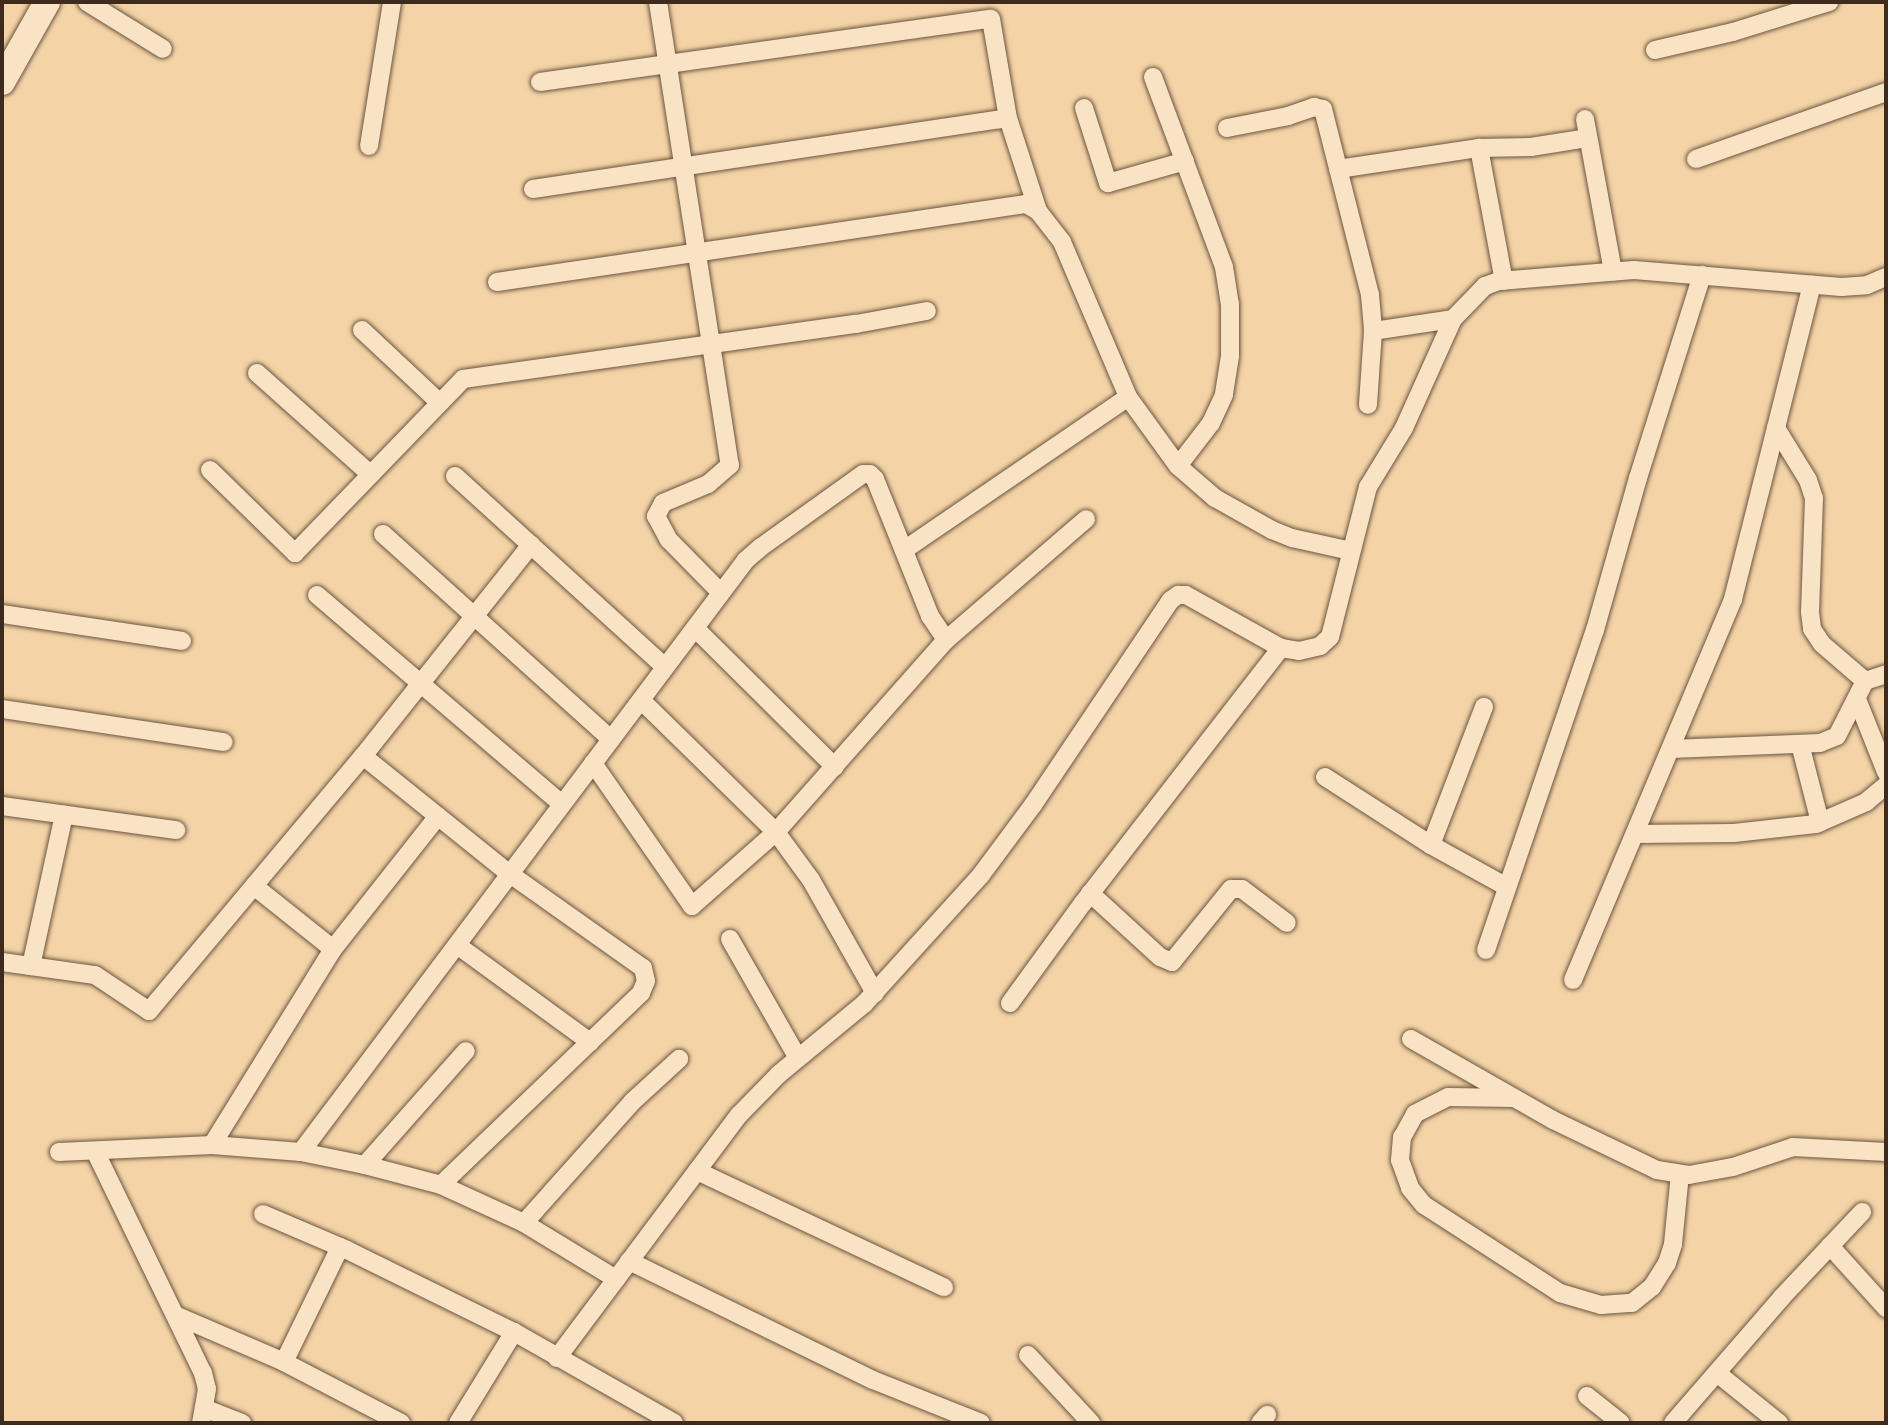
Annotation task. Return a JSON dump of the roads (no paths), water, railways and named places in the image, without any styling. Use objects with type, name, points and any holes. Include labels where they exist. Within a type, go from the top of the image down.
[{"type":"street","points":[[2,82],[47,2]]},
{"type":"street","points":[[87,2],[163,49]]},
{"type":"street","points":[[369,146],[392,2]]},
{"type":"street","points":[[658,2],[730,465],[708,484],[663,503],[656,516],[669,540],[721,593]]},
{"type":"street","points":[[1655,50],[1733,32],[1829,2]]},
{"type":"street","points":[[540,82],[991,19],[1008,118],[1038,211],[1062,242],[1128,397],[1178,466],[1215,498],[1272,530],[1293,538],[1351,551]]},
{"type":"street","points":[[1153,77],[1224,267],[1230,304],[1230,356],[1224,395],[1211,423],[1178,466]]},
{"type":"street","points":[[1696,159],[1886,92]]},
{"type":"street","points":[[1227,128],[1288,116],[1314,107],[1323,109],[1370,295],[1373,331],[1368,405]]},
{"type":"street","points":[[1084,108],[1108,183],[1185,161]]},
{"type":"street","points":[[533,189],[1008,118]]},
{"type":"street","points":[[1585,119],[1613,271]]},
{"type":"street","points":[[1338,169],[1479,148],[1531,147],[1588,138]]},
{"type":"street","points":[[1479,148],[1503,281]]},
{"type":"street","points":[[497,282],[1026,204],[1038,211]]},
{"type":"street","points":[[557,1358],[739,1115],[798,1058],[874,993],[981,876],[1033,805],[1171,600],[1178,595],[1186,595],[1281,648],[1299,651],[1320,646],[1330,638],[1368,488],[1404,428],[1453,319],[1485,286],[1503,281],[1613,271],[1702,275],[1842,287],[1867,285],[1886,277]]},
{"type":"street","points":[[1486,950],[1595,630],[1638,478],[1702,275]]},
{"type":"street","points":[[1573,980],[1733,599],[1812,285]]},
{"type":"street","points":[[210,470],[295,553],[463,379],[713,345],[927,311]]},
{"type":"street","points":[[1373,331],[1453,319]]},
{"type":"street","points":[[362,330],[439,402]]},
{"type":"street","points":[[257,373],[370,474]]},
{"type":"street","points":[[904,551],[1128,397]]},
{"type":"street","points":[[1776,428],[1808,480],[1814,498],[1810,612],[1812,629],[1822,644],[1865,681]]},
{"type":"street","points":[[301,1152],[746,560],[761,547],[863,474],[870,474],[875,479],[930,617],[946,640]]},
{"type":"street","points":[[455,476],[665,667]]},
{"type":"street","points":[[593,764],[692,906],[776,832],[946,640],[1086,519]]},
{"type":"street","points":[[383,534],[611,739]]},
{"type":"street","points":[[2,962],[95,975],[149,1011],[363,756],[531,545]]},
{"type":"street","points":[[317,595],[562,804]]},
{"type":"street","points":[[2,614],[182,641]]},
{"type":"street","points":[[695,628],[835,767]]},
{"type":"street","points":[[1010,1003],[1090,893],[1281,648]]},
{"type":"street","points":[[1671,749],[1820,743],[1837,736],[1865,681],[1886,674]]},
{"type":"street","points":[[1857,699],[1886,772]]},
{"type":"street","points":[[641,700],[776,832],[811,880],[874,993]]},
{"type":"street","points":[[1431,845],[1484,708]]},
{"type":"street","points":[[2,709],[224,742]]},
{"type":"street","points":[[1800,744],[1820,822]]},
{"type":"street","points":[[363,756],[510,874],[643,968],[646,981],[641,993],[441,1185]]},
{"type":"street","points":[[1325,777],[1431,845],[1507,887]]},
{"type":"street","points":[[1635,834],[1734,832],[1820,822],[1866,802],[1886,785]]},
{"type":"street","points":[[2,806],[176,830]]},
{"type":"street","points":[[31,966],[64,815]]},
{"type":"street","points":[[212,1145],[333,949],[438,816]]},
{"type":"street","points":[[254,886],[333,949]]},
{"type":"street","points":[[1090,893],[1160,957],[1172,962],[1231,889],[1242,889],[1287,923]]},
{"type":"street","points":[[730,939],[798,1058]]},
{"type":"street","points":[[457,945],[590,1042]]},
{"type":"street","points":[[1411,1039],[1553,1120],[1657,1170],[1689,1175],[1733,1167],[1793,1147],[1886,1152]]},
{"type":"street","points":[[365,1165],[466,1051]]},
{"type":"street","points":[[524,1223],[632,1102],[679,1059]]},
{"type":"street","points":[[1514,1098],[1448,1097],[1415,1114],[1402,1138],[1400,1160],[1410,1188],[1424,1205],[1560,1293],[1601,1305],[1632,1303],[1653,1287],[1667,1263],[1673,1244],[1680,1174]]},
{"type":"street","points":[[59,1152],[212,1145],[301,1152],[365,1165],[441,1185],[524,1223],[616,1279]]},
{"type":"street","points":[[95,1151],[204,1373],[207,1389],[203,1416],[242,1423]]},
{"type":"street","points":[[697,1171],[944,1287]]},
{"type":"street","points":[[1673,1423],[1862,1212]]},
{"type":"street","points":[[263,1214],[340,1247],[514,1332],[671,1423]]},
{"type":"street","points":[[1830,1246],[1886,1308]]},
{"type":"street","points":[[284,1362],[340,1247]]},
{"type":"street","points":[[629,1261],[873,1380],[981,1423]]},
{"type":"street","points":[[175,1315],[284,1362],[401,1423]]},
{"type":"street","points":[[464,1421],[514,1332]]},
{"type":"street","points":[[1028,1355],[1091,1423]]},
{"type":"street","points":[[1717,1373],[1779,1423]]},
{"type":"street","points":[[1587,1396],[1621,1423]]}]
